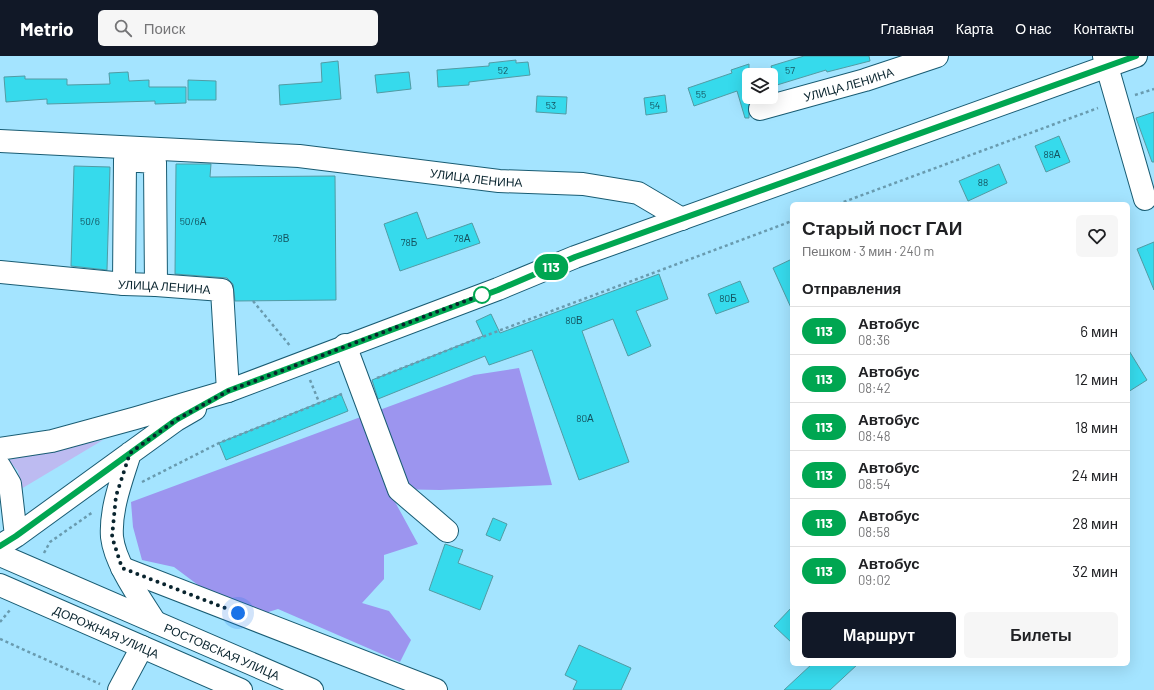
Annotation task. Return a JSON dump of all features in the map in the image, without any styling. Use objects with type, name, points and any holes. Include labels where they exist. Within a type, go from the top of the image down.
[{"type":"main road","name":"УЛИЦА ЛЕНИНА","points":[[760,109],[865,80],[937,56]]},
{"type":"main road","points":[[0,449],[52,441],[228,391],[345,345],[498,290],[575,257],[682,219],[1106,61],[1136,56]]},
{"type":"main road","points":[[1106,61],[1116,102],[1145,199]]},
{"type":"main road","name":"УЛИЦА ЛЕНИНА","points":[[0,141],[299,156],[499,181],[583,184],[638,194],[682,219]]},
{"type":"main road","points":[[124,284],[125,160],[155,162],[156,285]]},
{"type":"main road","name":"УЛИЦА ЛЕНИНА","points":[[0,272],[124,284],[222,290],[228,391]]},
{"type":"main road","points":[[345,345],[399,490],[447,531]]},
{"type":"main road","points":[[8,541],[176,420],[228,391]]},
{"type":"main road","points":[[130,453],[116,496],[112,537],[122,568],[155,622]]},
{"type":"main road","points":[[0,466],[10,484],[8,541]]},
{"type":"main road","points":[[0,555],[155,622]]},
{"type":"main road","points":[[122,568],[436,690]]},
{"type":"main road","name":"ДОРОЖНАЯ УЛИЦА","points":[[0,585],[240,690]]},
{"type":"main road","name":"РОСТОВСКАЯ УЛИЦА","points":[[155,622],[312,690]]},
{"type":"main road","points":[[113,688],[142,647]]},
{"type":"path","points":[[843,202],[1154,89]]},
{"type":"path","points":[[35,570],[50,542],[116,496],[207,448],[480,337],[790,222]]},
{"type":"path","points":[[0,639],[113,688]]},
{"type":"shaded area","points":[[519,368],[552,485],[440,490],[388,489],[418,544],[384,555],[384,579],[362,603],[389,611],[411,640],[400,662],[278,609],[262,614],[214,597],[174,567],[142,560],[133,527],[131,502],[474,375]]},
{"type":"shaded area","points":[[103,440],[21,489],[18,471],[8,460]]},
{"type":"building","points":[[804,56],[869,56],[870,61],[827,72],[826,70],[778,85],[778,68],[772,68],[771,66]]},
{"type":"building","points":[[516,60],[516,63],[528,62],[530,75],[469,82],[469,85],[438,87],[437,70],[489,66],[489,63]]},
{"type":"building","points":[[338,61],[341,99],[280,105],[279,85],[322,82],[321,63]]},
{"type":"building","points":[[749,64],[749,68],[742,68],[742,104],[749,104],[749,118],[745,118],[737,91],[694,106],[688,88],[732,73],[731,70]]},
{"type":"building","points":[[128,72],[129,81],[149,80],[149,87],[186,87],[186,103],[155,104],[155,101],[47,104],[47,99],[6,102],[4,77],[25,76],[25,79],[67,79],[67,85],[110,84],[109,73]]},
{"type":"building","points":[[409,72],[411,89],[377,93],[375,75]]},
{"type":"building","points":[[188,80],[216,81],[216,100],[188,100]]},
{"type":"building","points":[[665,95],[667,112],[646,115],[644,98]]},
{"type":"building","points":[[537,96],[567,97],[566,114],[536,112]]},
{"type":"building","points":[[1154,112],[1154,162],[1152,162],[1136,118]]},
{"type":"building","points":[[1059,136],[1070,162],[1046,172],[1035,146]]},
{"type":"building","points":[[176,164],[211,164],[210,177],[335,176],[336,300],[235,301],[233,284],[227,278],[175,274]]},
{"type":"building","points":[[999,164],[1007,183],[968,201],[959,181]]},
{"type":"building","points":[[74,166],[110,167],[107,270],[71,266]]},
{"type":"building","points":[[417,212],[427,239],[472,223],[480,243],[400,271],[384,224]]},
{"type":"building","points":[[1154,242],[1154,290],[1137,249]]},
{"type":"building","points":[[790,260],[790,306],[773,268]]},
{"type":"building","points":[[659,274],[668,299],[636,311],[651,346],[628,356],[613,319],[582,331],[629,462],[579,480],[532,350],[489,365],[485,356],[378,399],[372,380],[483,336],[476,321],[491,314],[500,333]]},
{"type":"building","points":[[740,281],[749,302],[716,314],[708,294]]},
{"type":"building","points":[[1130,352],[1147,380],[1130,391]]},
{"type":"building","points":[[341,394],[348,411],[226,460],[219,443]]},
{"type":"building","points":[[493,518],[507,524],[500,541],[486,535]]},
{"type":"building","points":[[445,544],[463,550],[458,563],[493,576],[480,610],[429,590]]},
{"type":"building","points":[[790,609],[790,641],[774,626]]},
{"type":"building","points":[[579,645],[631,668],[621,690],[573,690],[577,681],[565,675]]},
{"type":"building","points":[[810,666],[856,666],[830,690],[784,690]]},
{"type":"bus line","name":"113","points":[[0,546],[176,420],[228,391],[303,361],[498,290],[575,257],[1136,56]]},
{"type":"route","points":[[238,613],[122,568],[112,537],[116,496],[130,453],[176,420],[228,391],[303,361],[484,294],[482,295]]}]
